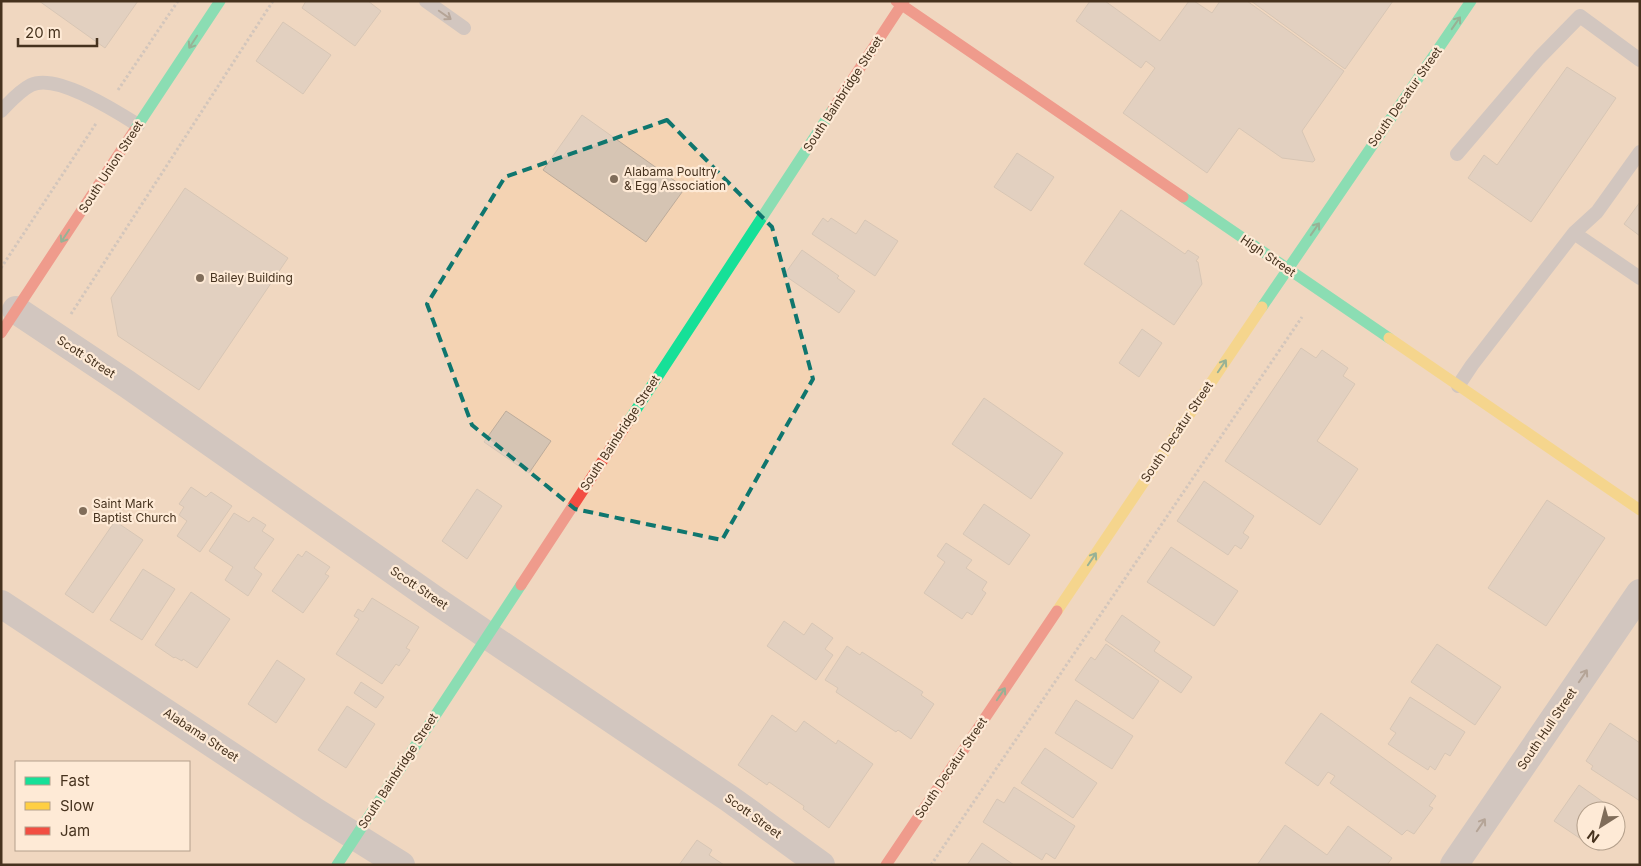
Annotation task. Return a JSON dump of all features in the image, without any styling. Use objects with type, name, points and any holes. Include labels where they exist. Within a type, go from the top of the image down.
[{"type":"main road","name":"South Union Street","points":[[7,321],[220,1]]},
{"type":"main road","name":"South Decatur Street","points":[[886,865],[1287,269],[1471,1]]},
{"type":"main road","name":"High Street","points":[[900,3],[1640,510]]},
{"type":"main road","name":"South Bainbridge Street","points":[[337,865],[900,3]]},
{"type":"street","name":"Scott Street","points":[[7,321],[56,338],[127,384],[430,596],[730,799],[822,865]]},
{"type":"street","name":"South Hull Street","points":[[1454,865],[1640,593]]},
{"type":"street","name":"Alabama Street","points":[[1,604],[313,810],[356,835],[401,865]]},
{"type":"lane","points":[[426,1],[464,28]]},
{"type":"lane","points":[[1457,154],[1539,58],[1580,16],[1640,60]]},
{"type":"lane","points":[[1,111],[32,84],[49,83],[93,98],[138,125]]},
{"type":"lane","points":[[1458,386],[1472,365],[1574,233],[1597,212],[1640,152]]},
{"type":"lane","points":[[1574,233],[1640,278]]},
{"type":"path","points":[[1,268],[178,1]]},
{"type":"path","points":[[56,338],[273,1]]},
{"type":"path","points":[[931,865],[1302,317]]},
{"type":"highlighted area","points":[[667,120],[772,227],[813,379],[722,540],[575,509],[472,425],[427,304],[505,177]]},
{"type":"shaded area","points":[[1,1],[1640,1],[1640,865],[1,865]]},
{"type":"building","points":[[39,1],[138,1],[105,48]]},
{"type":"building","points":[[306,1],[368,1],[381,11],[355,46],[302,8]]},
{"type":"building","points":[[1090,1],[1105,1],[1160,41],[1189,1],[1194,1],[1212,13],[1220,1],[1247,1],[1344,71],[1302,131],[1315,160],[1313,162],[1282,158],[1239,128],[1207,173],[1123,113],[1155,68],[1146,61],[1141,68],[1076,21]]},
{"type":"building","points":[[1251,1],[1393,1],[1345,69]]},
{"type":"building","points":[[283,22],[331,55],[303,94],[256,61]]},
{"type":"building","points":[[1567,67],[1616,98],[1531,222],[1468,178],[1484,155],[1497,165]]},
{"type":"building","name":"Alabama Poultry & Egg Association","points":[[582,115],[685,188],[646,242],[543,170]]},
{"type":"building","points":[[1017,153],[1054,177],[1031,211],[994,187]]},
{"type":"building","name":"Bailey Building","points":[[185,188],[288,258],[199,390],[118,336],[111,298]]},
{"type":"building","points":[[1640,202],[1640,236],[1624,224]]},
{"type":"building","points":[[1121,210],[1185,254],[1188,250],[1199,257],[1196,261],[1198,262],[1202,284],[1174,325],[1084,264]]},
{"type":"building","points":[[823,218],[828,222],[831,218],[856,234],[865,220],[898,241],[875,276],[812,234]]},
{"type":"building","points":[[802,250],[839,276],[837,278],[855,291],[839,313],[784,275]]},
{"type":"building","points":[[1142,329],[1162,343],[1139,377],[1119,363]]},
{"type":"building","points":[[1301,348],[1316,358],[1322,350],[1348,368],[1343,376],[1355,384],[1317,441],[1358,469],[1320,525],[1225,461]]},
{"type":"building","points":[[984,398],[1063,453],[1031,499],[952,444]]},
{"type":"building","points":[[506,411],[551,441],[529,473],[484,442]]},
{"type":"building","points":[[1204,481],[1254,516],[1243,533],[1249,537],[1241,549],[1235,545],[1228,555],[1177,521]]},
{"type":"building","points":[[191,487],[206,497],[211,492],[232,506],[200,552],[177,536],[187,521],[179,515],[184,507],[179,504]]},
{"type":"building","points":[[477,489],[502,506],[467,559],[442,541]]},
{"type":"building","points":[[1547,500],[1605,538],[1546,626],[1488,588]]},
{"type":"building","points":[[984,504],[1030,535],[1009,565],[963,534]]},
{"type":"building","points":[[234,513],[249,522],[253,517],[266,525],[262,531],[274,539],[254,568],[262,574],[248,596],[225,580],[233,567],[209,551]]},
{"type":"building","points":[[115,521],[143,540],[93,613],[65,594]]},
{"type":"building","points":[[946,543],[972,560],[966,568],[987,582],[982,590],[986,593],[972,615],[967,612],[962,619],[924,593],[945,562],[937,556]]},
{"type":"building","points":[[1171,547],[1238,591],[1214,626],[1147,582]]},
{"type":"building","points":[[306,551],[330,567],[325,574],[329,576],[303,613],[272,591],[298,554],[302,557]]},
{"type":"building","points":[[143,569],[175,589],[142,640],[110,620]]},
{"type":"building","points":[[191,592],[230,619],[197,668],[183,659],[182,661],[174,658],[155,645]]},
{"type":"building","points":[[372,598],[419,627],[406,648],[410,650],[399,666],[396,664],[382,684],[336,654],[359,619],[354,616],[358,609],[363,612]]},
{"type":"building","points":[[1122,615],[1160,642],[1154,651],[1192,677],[1181,693],[1105,640]]},
{"type":"building","points":[[784,621],[804,635],[812,623],[833,638],[825,649],[833,655],[816,680],[767,646]]},
{"type":"building","points":[[1106,644],[1159,681],[1133,719],[1075,680],[1091,657],[1095,660]]},
{"type":"building","points":[[1437,644],[1501,687],[1475,725],[1411,682]]},
{"type":"building","points":[[847,646],[860,655],[862,652],[923,692],[921,695],[934,704],[911,739],[898,730],[896,732],[836,692],[838,688],[825,680]]},
{"type":"building","points":[[277,660],[305,679],[276,723],[248,704]]},
{"type":"building","points":[[361,682],[384,697],[376,708],[354,693]]},
{"type":"building","points":[[1410,697],[1465,732],[1450,756],[1445,753],[1435,770],[1430,766],[1428,770],[1388,744],[1396,733],[1390,729]]},
{"type":"building","points":[[1076,700],[1133,736],[1112,769],[1055,733]]},
{"type":"building","points":[[347,706],[375,724],[346,768],[318,750]]},
{"type":"building","points":[[1321,713],[1436,796],[1429,806],[1433,808],[1414,834],[1407,830],[1402,835],[1330,783],[1335,776],[1328,772],[1318,786],[1285,763]]},
{"type":"building","points":[[772,715],[796,732],[804,721],[836,744],[838,740],[873,764],[829,828],[803,809],[804,806],[769,782],[767,785],[738,765]]},
{"type":"building","points":[[1610,723],[1640,743],[1640,801],[1591,769],[1593,766],[1586,761]]},
{"type":"building","points":[[1045,748],[1097,783],[1073,818],[1021,783]]},
{"type":"building","points":[[1579,785],[1602,801],[1576,801],[1576,836],[1554,821]]},
{"type":"building","points":[[1014,787],[1075,826],[1055,859],[1046,853],[1042,860],[983,822],[997,799],[1004,803]]},
{"type":"building","points":[[1285,825],[1327,855],[1348,826],[1392,858],[1387,865],[1257,865]]},
{"type":"building","points":[[697,840],[712,850],[709,855],[724,865],[679,865]]},
{"type":"building","points":[[982,843],[1014,865],[967,865]]},
{"type":"traffic: fast","points":[[134,131],[220,1]]},
{"type":"traffic: fast","points":[[1262,307],[1471,1]]},
{"type":"traffic: fast","points":[[628,422],[833,109]]},
{"type":"traffic: fast","points":[[1183,197],[1389,338]]},
{"type":"traffic: fast","points":[[337,865],[521,585]]},
{"type":"traffic: slow","points":[[1057,611],[1262,307]]},
{"type":"traffic: slow","points":[[1389,338],[1640,510]]},
{"type":"traffic: jam","points":[[896,1],[1183,197]]},
{"type":"traffic: jam","points":[[833,109],[904,1]]},
{"type":"traffic: jam","points":[[1,333],[134,131]]},
{"type":"traffic: jam","points":[[521,585],[628,422]]},
{"type":"traffic: jam","points":[[886,865],[1057,611]]},
{"type":"place","name":"Alabama Poultry & Egg Association","points":[[614,179]]},
{"type":"place","name":"Bailey Building","points":[[200,278]]},
{"type":"place","name":"Saint Mark Baptist Church","points":[[83,511]]}]
